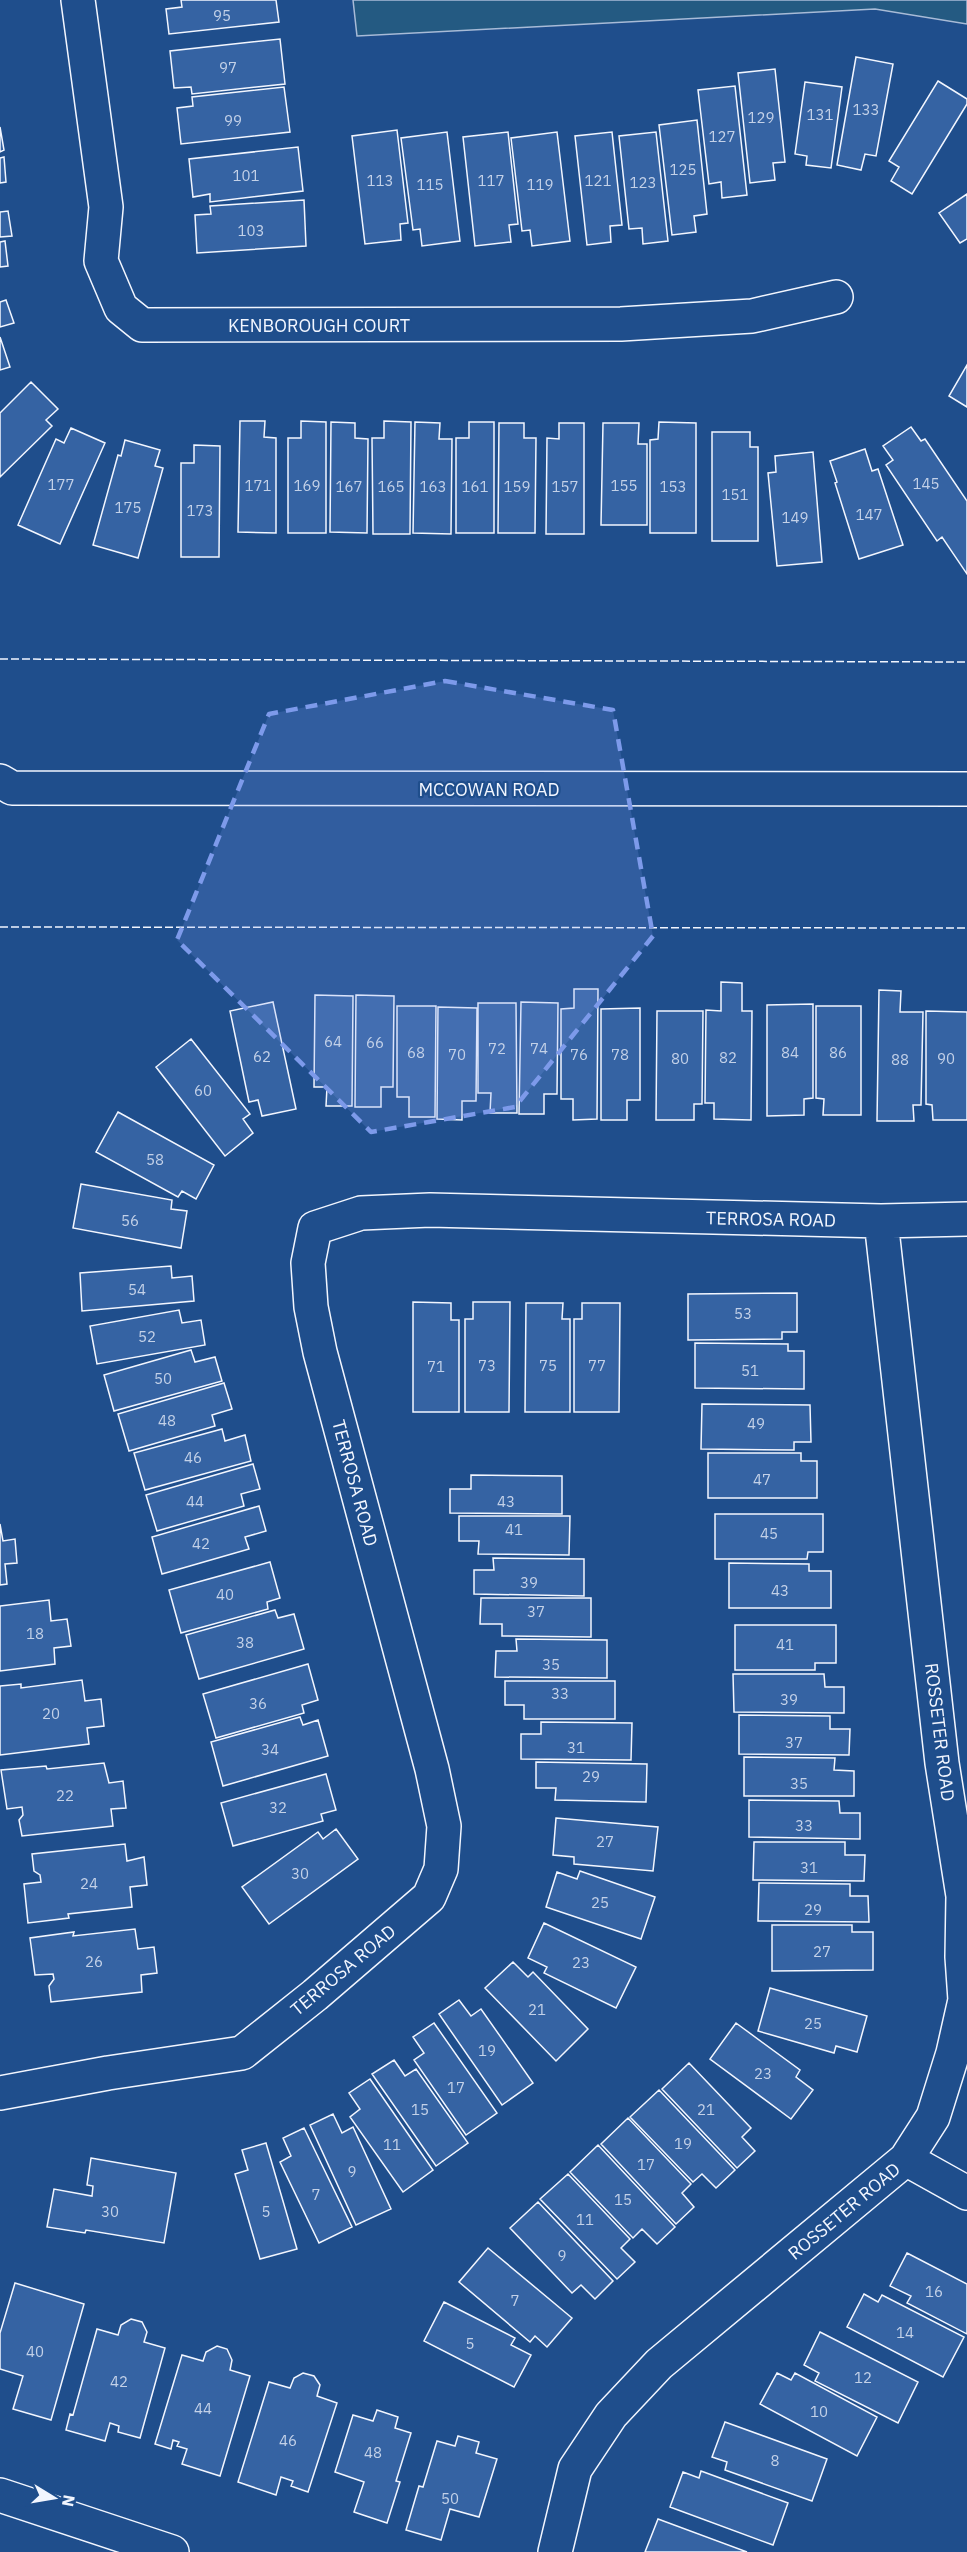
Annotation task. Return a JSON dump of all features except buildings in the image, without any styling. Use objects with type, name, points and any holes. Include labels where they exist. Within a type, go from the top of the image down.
[{"type":"street","name":"KENBOROUGH COURT","points":[[78,0],[106,207],[101,261],[121,308],[142,325],[621,324],[752,315],[836,297]]},
{"type":"street","name":"MCCOWAN ROAD","points":[[4,788],[967,789]]},
{"type":"street","name":"TERROSA ROAD","points":[[0,2093],[108,2073],[242,2053],[315,1995],[429,1897],[441,1869],[444,1826],[432,1768],[317,1340],[311,1306],[308,1263],[315,1228],[361,1213],[430,1210],[881,1221],[967,1219]]},
{"type":"street","name":"ROSSETER ROAD","points":[[555,2552],[575,2469],[611,2415],[659,2364],[906,2159],[933,2117],[953,2053],[965,2000],[962,1957],[963,1896],[942,1762],[881,1221]]},
{"type":"street","points":[[906,2159],[967,2193]]},
{"type":"street","points":[[0,2495],[172,2552]]},
{"type":"highlighted area","points":[[445,681],[613,710],[653,936],[515,1107],[371,1132],[177,940],[269,714]]},
{"type":"shaded area","points":[[353,0],[967,0],[967,24],[875,9],[357,36]]},
{"type":"fence","points":[[0,659],[967,662]]},
{"type":"fence","points":[[0,927],[967,928]]}]
